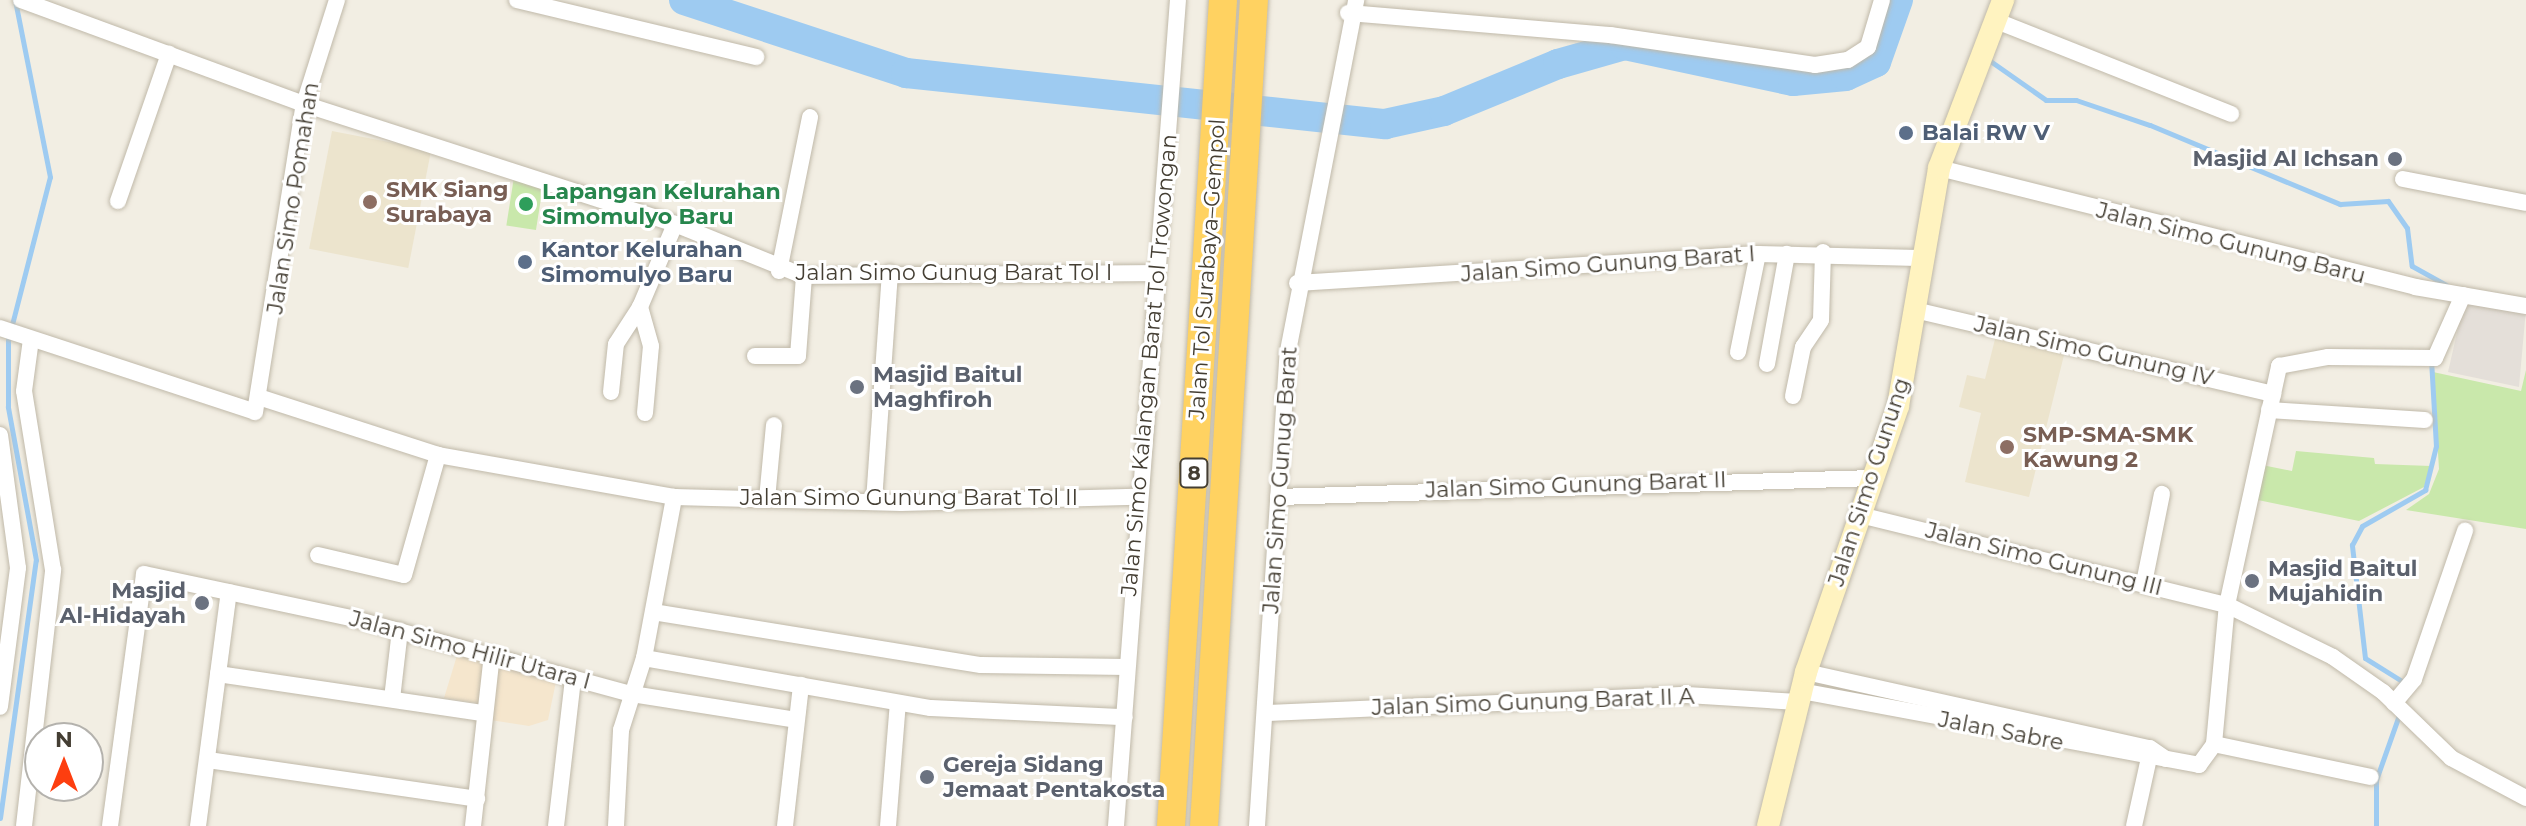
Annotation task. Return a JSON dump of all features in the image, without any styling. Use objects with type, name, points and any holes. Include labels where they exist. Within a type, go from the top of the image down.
[{"type":"highway","name":"Jalan Tol Surabaya–Gempol","points":[[1171,826],[1223,0]]},
{"type":"highway","name":"Jalan Tol Surabaya–Gempol","points":[[1204,826],[1254,0]]},
{"type":"main road","name":"Jalan Simo Gunung","points":[[1768,826],[1801,688],[1898,406],[1915,310],[1918,258],[1939,168],[2000,17]]},
{"type":"street","name":"Jalan Simo Gunug Barat Tol I","points":[[22,0],[304,104],[675,224],[779,271],[804,276],[1153,273]]},
{"type":"street","name":"Jalan Simo Pomahan","points":[[262,398],[304,104],[337,0]]},
{"type":"street","points":[[517,0],[756,57]]},
{"type":"street","name":"Jalan Simo Kalangan Barat Tol Trowongan","points":[[1116,826],[1136,497],[1153,273],[1165,209],[1169,95],[1178,0]]},
{"type":"street","points":[[1352,6],[1610,35],[1815,65],[1848,60],[1868,47],[1882,0]]},
{"type":"street","name":"Jalan Simo Gunug Barat","points":[[1257,826],[1268,713],[1278,497],[1297,283],[1332,138],[1352,6]]},
{"type":"street","points":[[2000,17],[2231,114]]},
{"type":"street","points":[[118,201],[169,54]]},
{"type":"street","points":[[779,271],[810,117]]},
{"type":"street","name":"Jalan Simo Gunung Baru","points":[[1939,168],[2453,294],[2526,306]]},
{"type":"street","points":[[2403,179],[2526,203]]},
{"type":"street","points":[[611,392],[616,344],[640,307],[675,224]]},
{"type":"street","points":[[1793,396],[1803,347],[1821,320],[1823,252]]},
{"type":"street","name":"Jalan Simo Gunung Barat I","points":[[1297,283],[1758,254],[1823,252],[1918,258]]},
{"type":"street","points":[[1738,352],[1758,254]]},
{"type":"street","points":[[1767,364],[1787,254]]},
{"type":"street","points":[[874,501],[890,273]]},
{"type":"street","points":[[755,356],[798,356],[804,276]]},
{"type":"street","points":[[2371,777],[2214,744],[2227,605],[2271,402],[2286,361],[2432,358],[2453,294]]},
{"type":"street","points":[[640,307],[651,346],[645,413]]},
{"type":"street","name":"Jalan Simo Gunung IV","points":[[1915,310],[2271,402],[2425,420]]},
{"type":"street","points":[[0,328],[248,413],[262,398]]},
{"type":"street","points":[[24,826],[53,570],[24,391],[27,338]]},
{"type":"street","name":"Jalan Simo Gunung Barat Tol II","points":[[262,398],[438,455],[674,497],[874,501],[1136,497]]},
{"type":"street","points":[[767,499],[774,425]]},
{"type":"street","points":[[0,435],[18,568],[0,707]]},
{"type":"street","points":[[318,555],[404,575],[438,455]]},
{"type":"street","name":"Jalan Simo Gunung Barat II","points":[[1278,497],[1873,478]]},
{"type":"street","points":[[2144,583],[2162,494]]},
{"type":"street","points":[[616,826],[621,730],[644,658],[674,497]]},
{"type":"street","name":"Jalan Simo Gunung III","points":[[1860,515],[2227,605],[2295,634],[2402,701],[2451,758],[2526,798]]},
{"type":"street","points":[[2402,701],[2465,531]]},
{"type":"street","name":"Jalan Simo Hilir Utara I","points":[[110,826],[144,574],[400,630],[632,694],[796,720]]},
{"type":"street","points":[[198,826],[229,592]]},
{"type":"street","points":[[653,612],[981,665],[1127,667]]},
{"type":"street","points":[[392,699],[400,630]]},
{"type":"street","points":[[473,826],[482,713],[492,655]]},
{"type":"street","points":[[644,658],[898,703],[1125,717]]},
{"type":"street","points":[[218,674],[482,713]]},
{"type":"street","points":[[556,826],[573,678]]},
{"type":"street","points":[[785,826],[801,685]]},
{"type":"street","name":"Jalan Simo Gunung Barat II A","points":[[1268,713],[1801,688]]},
{"type":"street","name":"Jalan Sabre","points":[[1801,688],[2202,764],[2214,744]]},
{"type":"street","points":[[888,826],[898,703]]},
{"type":"street","points":[[2134,826],[2149,754]]},
{"type":"street","points":[[208,760],[477,799]]},
{"type":"shaded area","name":"SMK Siang Surabaya","points":[[332,131],[431,150],[408,268],[309,249]]},
{"type":"shaded area","points":[[2465,298],[2526,309],[2519,387],[2448,372]]},
{"type":"shaded area","name":"SMP-SMA-SMK Kawung 2","points":[[1997,331],[2066,347],[2029,497],[1965,482],[1981,413],[1959,407],[1967,375],[1985,379]]},
{"type":"shaded area","points":[[459,649],[557,677],[548,720],[529,726],[483,719],[484,704],[444,698]]},
{"type":"green space","name":"Lapangan Kelurahan Simomulyo Baru","points":[[514,177],[544,182],[536,230],[506,225]]},
{"type":"green space","points":[[2526,370],[2526,529],[2406,510],[2429,494],[2439,469],[2433,372],[2521,391]]},
{"type":"green space","points":[[2296,451],[2374,458],[2375,464],[2431,466],[2424,487],[2359,521],[2253,499],[2262,465],[2292,471]]},
{"type":"waterway","points":[[684,0],[906,73],[1385,124],[1444,111],[1558,64],[1625,45],[1793,81],[1846,76],[1876,62],[1898,0]]},
{"type":"waterway","points":[[0,818],[36,560],[8,407],[8,340],[50,177],[15,1]]},
{"type":"waterway","points":[[1986,58],[2046,100],[2076,100],[2150,125],[2340,204],[2388,201],[2407,228],[2412,266],[2446,285]]},
{"type":"waterway","points":[[2405,683],[2365,658],[2352,545],[2362,526],[2425,490],[2436,446],[2431,359]]},
{"type":"waterway","points":[[2376,826],[2376,780],[2399,715]]},
{"type":"place","name":"Balai RW V","points":[[1906,133]]},
{"type":"place","name":"Masjid Al Ichsan","points":[[2395,159]]},
{"type":"place","name":"SMK Siang Surabaya","points":[[370,202]]},
{"type":"place","name":"Lapangan Kelurahan Simomulyo Baru","points":[[526,204]]},
{"type":"place","name":"Kantor Kelurahan Simomulyo Baru","points":[[525,262]]},
{"type":"place","name":"Masjid Baitul Maghfiroh","points":[[857,387]]},
{"type":"place","name":"SMP-SMA-SMK Kawung 2","points":[[2007,447]]},
{"type":"place","name":"Masjid Baitul Mujahidin","points":[[2252,581]]},
{"type":"place","name":"Masjid Al-Hidayah","points":[[202,603]]},
{"type":"place","name":"Gereja Sidang Jemaat Pentakosta","points":[[927,777]]}]
